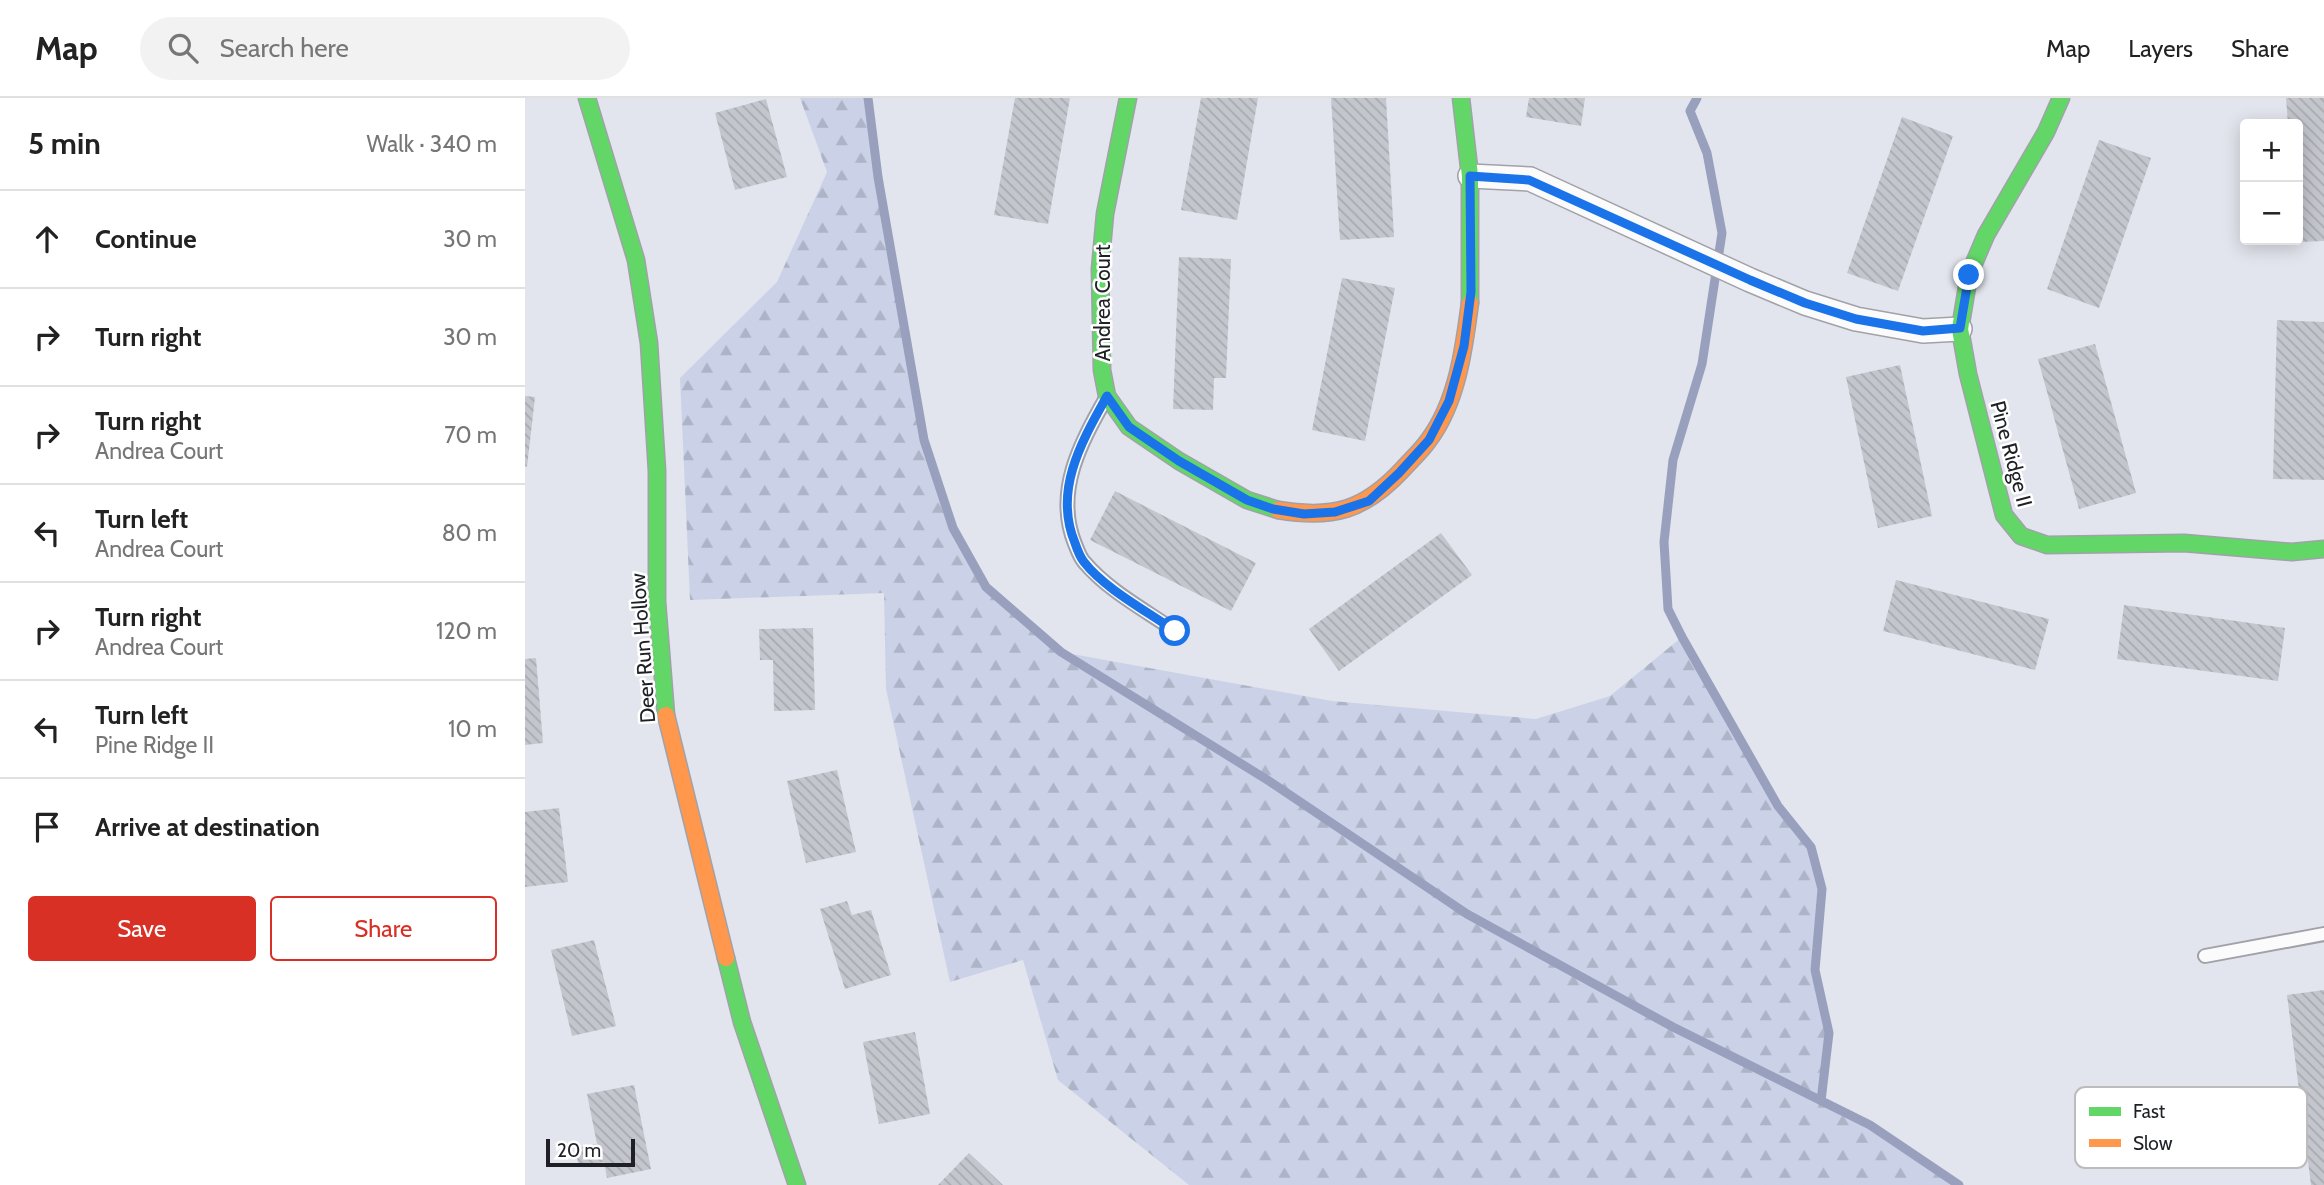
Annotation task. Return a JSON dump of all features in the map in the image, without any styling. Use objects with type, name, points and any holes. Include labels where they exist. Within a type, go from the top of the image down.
[{"type":"street","name":"Deer Run Hollow","points":[[587,98],[636,260],[649,343],[657,471],[657,601],[665,712],[743,1022],[797,1185]]},
{"type":"street","name":"Andrea Court","points":[[1128,98],[1104,214],[1100,269],[1102,370],[1107,396],[1129,427],[1179,461],[1247,500],[1273,509],[1304,514],[1335,512],[1369,501],[1429,440],[1449,401],[1464,346],[1471,292],[1470,176],[1461,98]]},
{"type":"street","name":"Pine Ridge II","points":[[2061,98],[2046,132],[1986,235],[1969,275],[1960,328],[1968,374],[2004,515],[2013,531],[2028,541],[2047,545],[2184,543],[2292,552],[2324,549]]},
{"type":"street","points":[[1470,176],[1529,180],[1750,280],[1805,303],[1856,319],[1923,331],[1960,328]]},
{"type":"lane","points":[[1107,396],[1086,433],[1072,467],[1066,497],[1069,529],[1083,561],[1107,583],[1175,631]]},
{"type":"lane","points":[[2205,956],[2324,934]]},
{"type":"green space","points":[[800,98],[868,98],[878,177],[924,440],[953,527],[986,587],[1061,652],[1332,701],[1536,719],[1610,696],[1682,637],[1778,806],[1811,847],[1822,889],[1815,970],[1829,1033],[1821,1101],[1870,1125],[1959,1185],[1189,1185],[1058,1080],[1023,960],[950,982],[886,689],[884,593],[690,600],[680,378],[777,282],[827,172]]},
{"type":"building","points":[[1015,98],[1070,98],[1048,224],[994,215]]},
{"type":"building","points":[[1201,98],[1258,98],[1237,220],[1181,210]]},
{"type":"building","points":[[1331,98],[1386,98],[1394,237],[1340,240]]},
{"type":"building","points":[[1529,98],[1585,98],[1581,126],[1526,117]]},
{"type":"building","points":[[2286,98],[2324,98],[2324,241],[2303,242],[2303,119],[2288,119]]},
{"type":"building","points":[[766,99],[787,177],[735,190],[715,113]]},
{"type":"building","points":[[1902,117],[1953,136],[1898,291],[1847,273]]},
{"type":"building","points":[[2099,140],[2151,158],[2099,308],[2047,289]]},
{"type":"building","points":[[1179,257],[1231,259],[1226,378],[1214,378],[1213,410],[1173,409]]},
{"type":"building","points":[[1342,278],[1395,288],[1365,441],[1312,430]]},
{"type":"building","points":[[2277,320],[2324,322],[2324,480],[2273,479]]},
{"type":"building","points":[[2095,344],[2136,493],[2079,509],[2038,359]]},
{"type":"building","points":[[1900,365],[1932,516],[1878,528],[1846,377]]},
{"type":"building","points":[[525,396],[535,397],[527,467],[525,466]]},
{"type":"building","points":[[1115,491],[1256,563],[1231,611],[1090,540]]},
{"type":"building","points":[[1441,533],[1472,575],[1339,671],[1309,629]]},
{"type":"building","points":[[1896,580],[2049,619],[2035,670],[1883,631]]},
{"type":"building","points":[[2124,605],[2285,628],[2278,681],[2117,659]]},
{"type":"building","points":[[813,628],[815,710],[774,711],[773,660],[760,660],[759,629]]},
{"type":"building","points":[[536,658],[543,743],[525,745],[525,659]]},
{"type":"building","points":[[837,770],[856,852],[806,863],[787,781]]},
{"type":"building","points":[[559,808],[568,882],[525,887],[525,812]]},
{"type":"building","points":[[847,901],[852,915],[871,910],[891,975],[845,989],[820,909]]},
{"type":"building","points":[[594,940],[616,1026],[572,1036],[551,950]]},
{"type":"building","points":[[2324,990],[2324,1185],[2311,1185],[2307,1153],[2307,1087],[2299,1087],[2287,995]]},
{"type":"building","points":[[915,1032],[930,1114],[879,1124],[863,1042]]},
{"type":"building","points":[[634,1085],[651,1169],[607,1178],[604,1162],[579,1167],[575,1148],[597,1144],[587,1094]]},
{"type":"building","points":[[969,1153],[1003,1185],[938,1185]]},
{"type":"waterway","points":[[868,98],[878,177],[924,440],[953,528],[986,587],[1061,652],[1269,781],[1467,914],[1673,1027],[1870,1125],[1959,1185]]},
{"type":"waterway","points":[[1697,98],[1690,111],[1707,153],[1722,233],[1702,364],[1673,460],[1664,542],[1668,609],[1778,806],[1811,847],[1822,889],[1815,970],[1829,1033],[1821,1101]]},
{"type":"traffic: fast","points":[[587,98],[636,260],[649,343],[657,471],[657,602],[666,715]]},
{"type":"traffic: fast","points":[[1128,98],[1105,214],[1100,269],[1102,370],[1107,396],[1129,427],[1179,461],[1247,500],[1278,510]]},
{"type":"traffic: fast","points":[[1461,98],[1470,176],[1470,303]]},
{"type":"traffic: fast","points":[[2061,98],[2046,132],[1986,235],[1969,275],[1960,329],[1968,374],[2004,515],[2021,536],[2047,545],[2184,543],[2292,552],[2324,549]]},
{"type":"traffic: fast","points":[[726,958],[742,1022],[797,1185]]},
{"type":"traffic: slow","points":[[1278,510],[1298,513],[1331,512],[1361,503],[1389,483],[1419,452],[1438,426],[1452,393],[1462,357],[1470,303]]},
{"type":"traffic: slow","points":[[666,715],[726,958]]},
{"type":"route","points":[[1175,631],[1107,583],[1083,561],[1069,529],[1066,497],[1072,467],[1086,433],[1107,396],[1129,427],[1179,461],[1247,500],[1273,509],[1304,514],[1335,512],[1369,501],[1429,440],[1449,401],[1464,346],[1471,292],[1470,176],[1529,180],[1750,280],[1805,303],[1856,319],[1923,331],[1960,328],[1969,275]]}]
